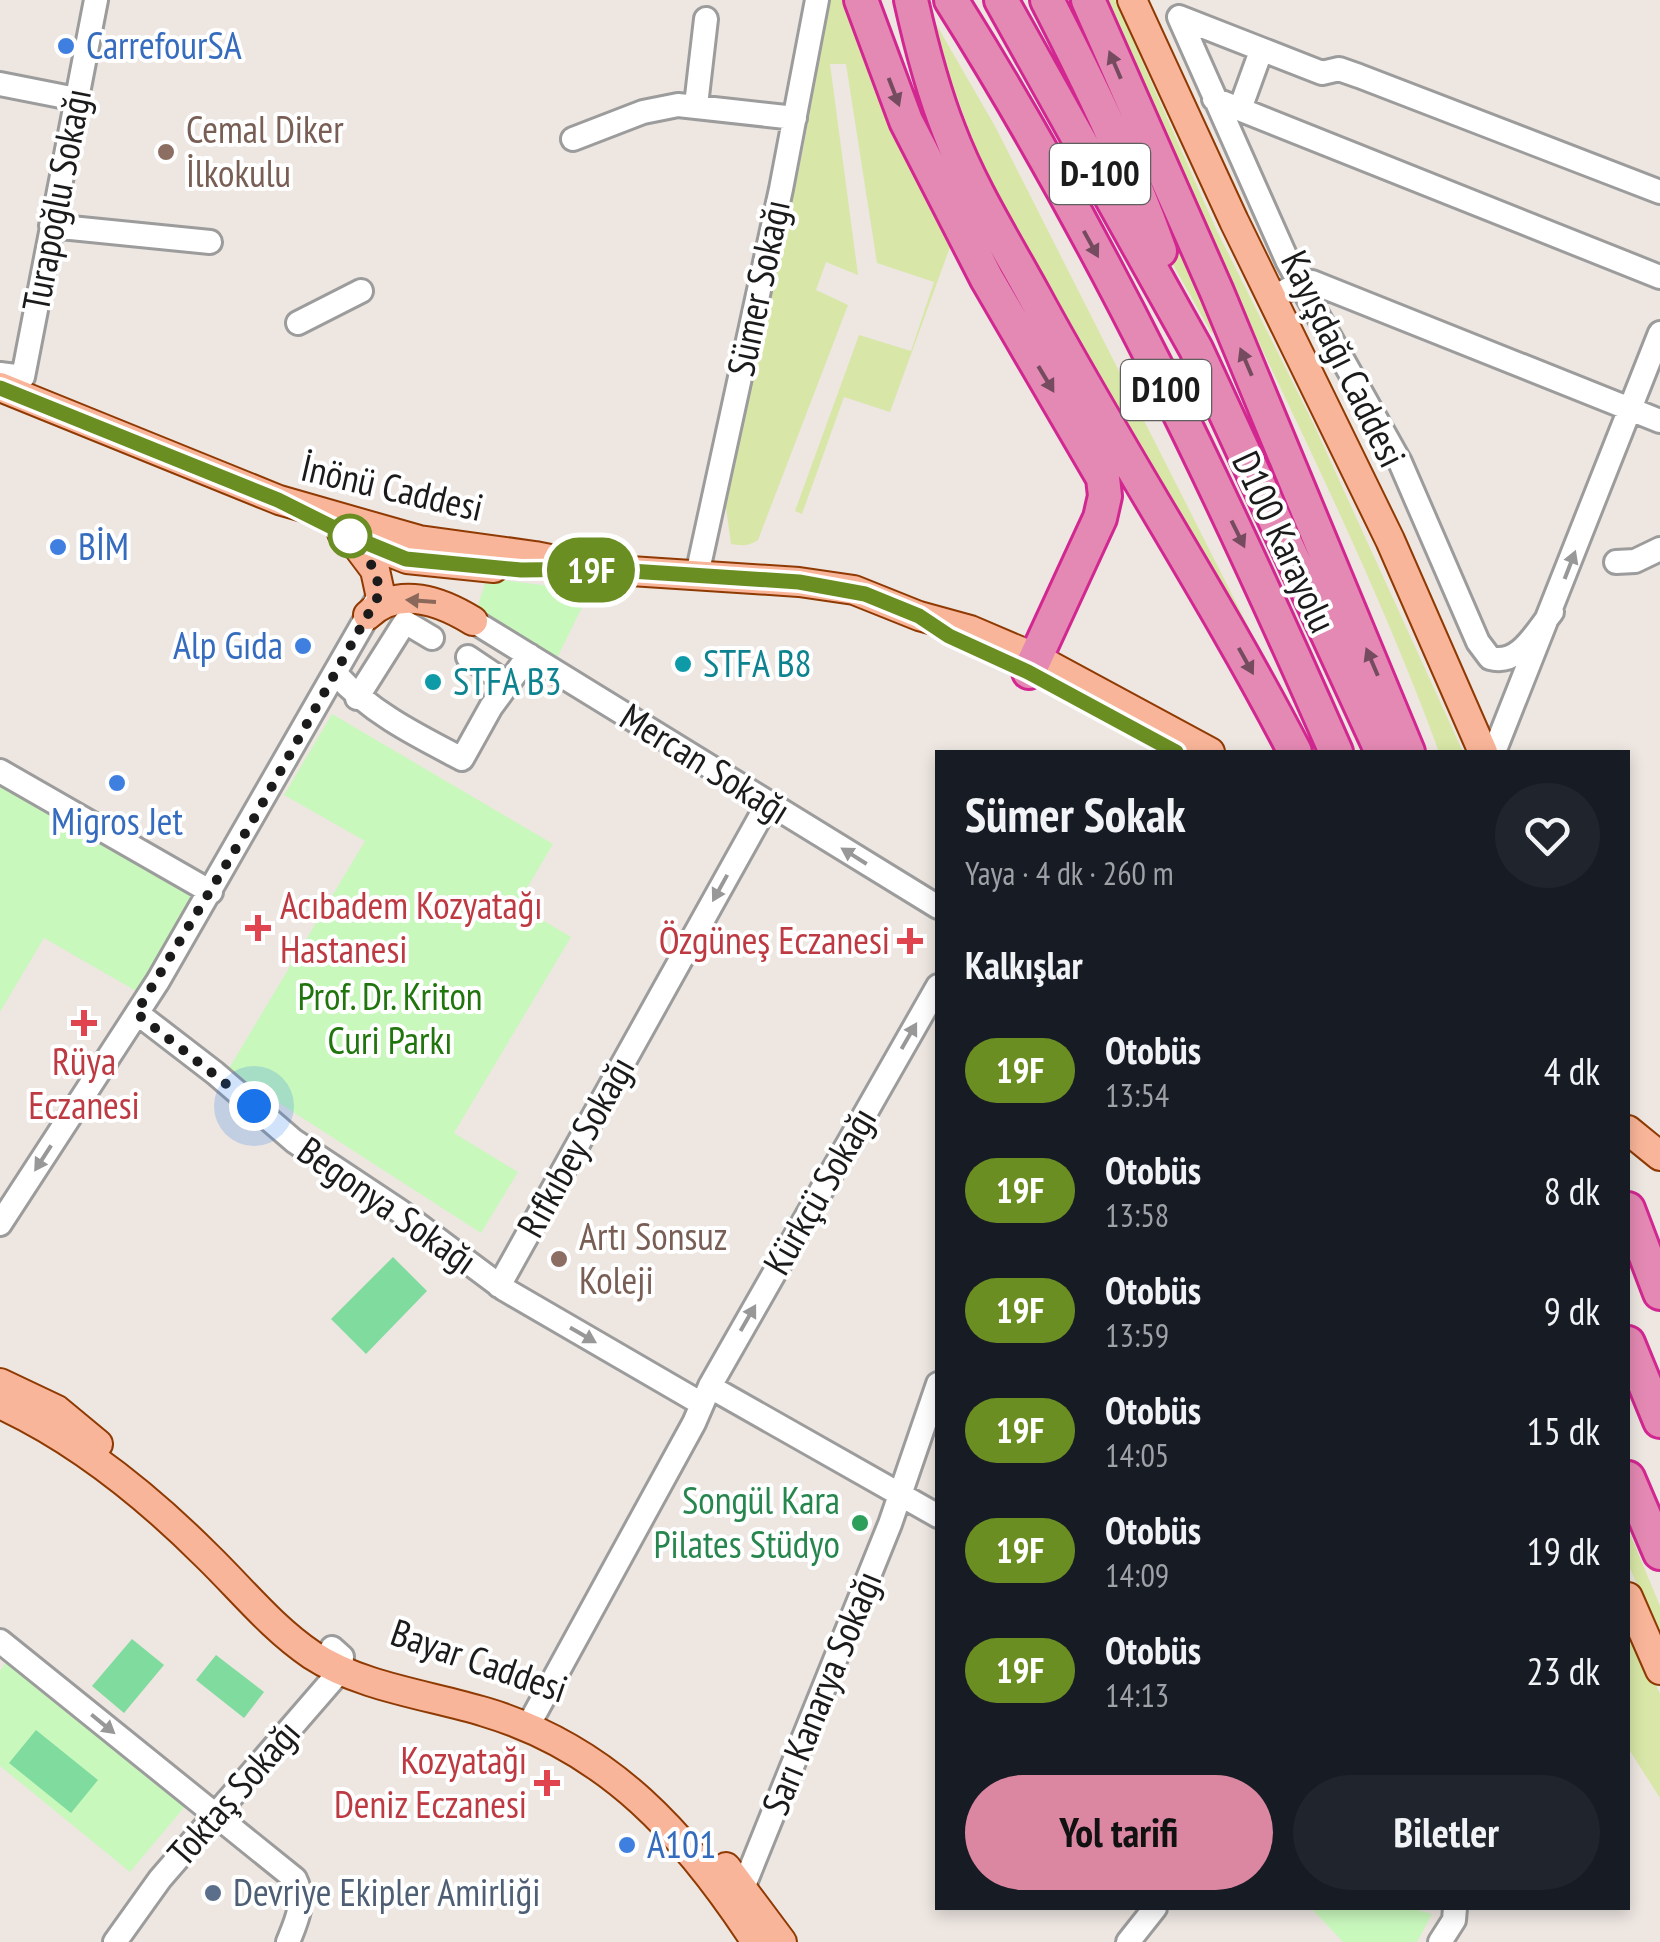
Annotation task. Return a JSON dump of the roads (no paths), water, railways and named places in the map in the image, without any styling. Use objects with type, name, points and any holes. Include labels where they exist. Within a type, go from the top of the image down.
[{"type":"highway","points":[[861,0],[915,139],[987,279],[1103,478],[1105,496],[1100,518],[1032,665]]},
{"type":"highway","points":[[912,0],[924,60],[972,182],[1294,750]]},
{"type":"highway","name":"D100 Karayolu","points":[[948,0],[974,37],[1113,283],[1262,582],[1335,750]]},
{"type":"highway","name":"D-100","points":[[1001,0],[1196,349]]},
{"type":"highway","points":[[1047,0],[1142,202],[1196,349]]},
{"type":"highway","points":[[1088,0],[1217,292],[1407,750]]},
{"type":"highway","name":"D100 Karayolu","points":[[1196,349],[1381,750]]},
{"type":"highway","points":[[1630,1214],[1660,1293]]},
{"type":"highway","points":[[1630,1349],[1660,1420]]},
{"type":"highway","points":[[1630,1483],[1660,1553]]},
{"type":"main road","name":"Kayışdağı Caddesi","points":[[1132,0],[1390,540],[1482,750]]},
{"type":"main road","name":"İnönü Caddesi","points":[[6,376],[106,420],[150,448],[404,547],[600,569],[845,588],[970,630],[1173,750]]},
{"type":"main road","points":[[278,500],[350,536],[494,568],[600,569]]},
{"type":"main road","points":[[350,536],[375,570],[374,604]]},
{"type":"main road","points":[[374,604],[404,547]]},
{"type":"main road","points":[[473,622],[462,607],[464,588],[476,574],[494,568]]},
{"type":"main road","points":[[374,604],[424,600],[441,603],[473,622]]},
{"type":"main road","name":"İnönü Caddesi","points":[[1032,665],[1206,750]]},
{"type":"main road","points":[[1630,1132],[1660,1156]]},
{"type":"main road","name":"Bayar Caddesi","points":[[0,1382],[74,1422],[152,1506]]},
{"type":"main road","name":"Bayar Caddesi","points":[[0,1404],[73,1444],[336,1659]]},
{"type":"main road","name":"Bayar Caddesi","points":[[218,1566],[280,1639],[531,1720],[597,1748],[648,1785],[696,1832],[736,1894],[756,1942]]},
{"type":"main road","points":[[1630,1602],[1660,1670]]},
{"type":"main road","name":"Bayar Caddesi","points":[[736,1894],[782,1942]]},
{"type":"street","name":"Turapoğlu Sokağı","points":[[6,376],[51,226],[96,0]]},
{"type":"street","name":"Sümer Sokağı","points":[[697,575],[817,0]]},
{"type":"street","points":[[1552,612],[1509,660],[1490,658],[1478,642],[1400,462],[1300,283],[1180,17],[1322,73],[1339,70],[1358,76],[1660,192]]},
{"type":"street","points":[[696,104],[706,19]]},
{"type":"street","points":[[1240,109],[1261,51]]},
{"type":"street","points":[[0,84],[76,98]]},
{"type":"street","points":[[1214,99],[1660,276]]},
{"type":"street","points":[[573,139],[644,112],[696,104],[794,118]]},
{"type":"street","points":[[51,226],[210,242]]},
{"type":"street","points":[[1632,266],[1641,259],[1660,264]]},
{"type":"street","points":[[1272,298],[1300,283],[1312,282],[1660,422]]},
{"type":"street","points":[[298,323],[360,291]]},
{"type":"street","points":[[1495,750],[1660,332]]},
{"type":"street","points":[[1616,562],[1635,561],[1660,549]]},
{"type":"street","points":[[0,1224],[211,892],[374,604]]},
{"type":"street","points":[[357,698],[405,622],[432,638]]},
{"type":"street","name":"Mercan Sokağı","points":[[473,622],[935,906]]},
{"type":"street","points":[[336,674],[357,698],[462,759],[529,655]]},
{"type":"street","points":[[468,658],[508,684]]},
{"type":"street","points":[[0,771],[211,892]]},
{"type":"street","name":"Rıfkıbey Sokağı","points":[[499,1286],[768,804]]},
{"type":"street","name":"Kürkçü Sokağı","points":[[531,1720],[712,1398],[708,1389],[935,991]]},
{"type":"street","name":"Begonya Sokağı","points":[[136,1013],[215,1073],[294,1141],[499,1286]]},
{"type":"street","points":[[499,1286],[935,1514]]},
{"type":"street","name":"Sarı Kanarya Sokağı","points":[[736,1894],[900,1496],[935,1393]]},
{"type":"street","points":[[0,1642],[68,1685],[294,1879],[300,1890],[300,1906],[288,1942]]},
{"type":"street","name":"Toktaş Sokağı","points":[[115,1942],[150,1891],[216,1814],[336,1659]]},
{"type":"street","points":[[1128,1942],[1152,1910]]},
{"type":"street","points":[[1440,1942],[1454,1920],[1455,1910]]},
{"type":"place","name":"CarrefourSA","points":[[66,46]]},
{"type":"place","name":"Cemal Diker İlkokulu","points":[[166,152]]},
{"type":"place","name":"BİM","points":[[58,547]]},
{"type":"place","name":"Alp Gıda","points":[[303,646]]},
{"type":"place","name":"STFA B8","points":[[683,664]]},
{"type":"place","name":"STFA B3","points":[[433,682]]},
{"type":"place","name":"Migros Jet","points":[[117,783]]},
{"type":"place","name":"Acıbadem Kozyatağı Hastanesi","points":[[258,928]]},
{"type":"place","name":"Özgüneş Eczanesi","points":[[910,941]]},
{"type":"place","name":"Rüya Eczanesi","points":[[84,1023]]},
{"type":"place","name":"Artı Sonsuz Koleji","points":[[559,1259]]},
{"type":"place","name":"Songül Kara Pilates Stüdyo","points":[[860,1523]]},
{"type":"place","name":"Kozyatağı Deniz Eczanesi","points":[[547,1783]]},
{"type":"place","name":"A101","points":[[627,1845]]},
{"type":"place","name":"Devriye Ekipler Amirliği","points":[[213,1893]]},
{"type":"park label","name":"Prof. Dr. Kriton Curi Parkı","points":[[390,1019]]}]
